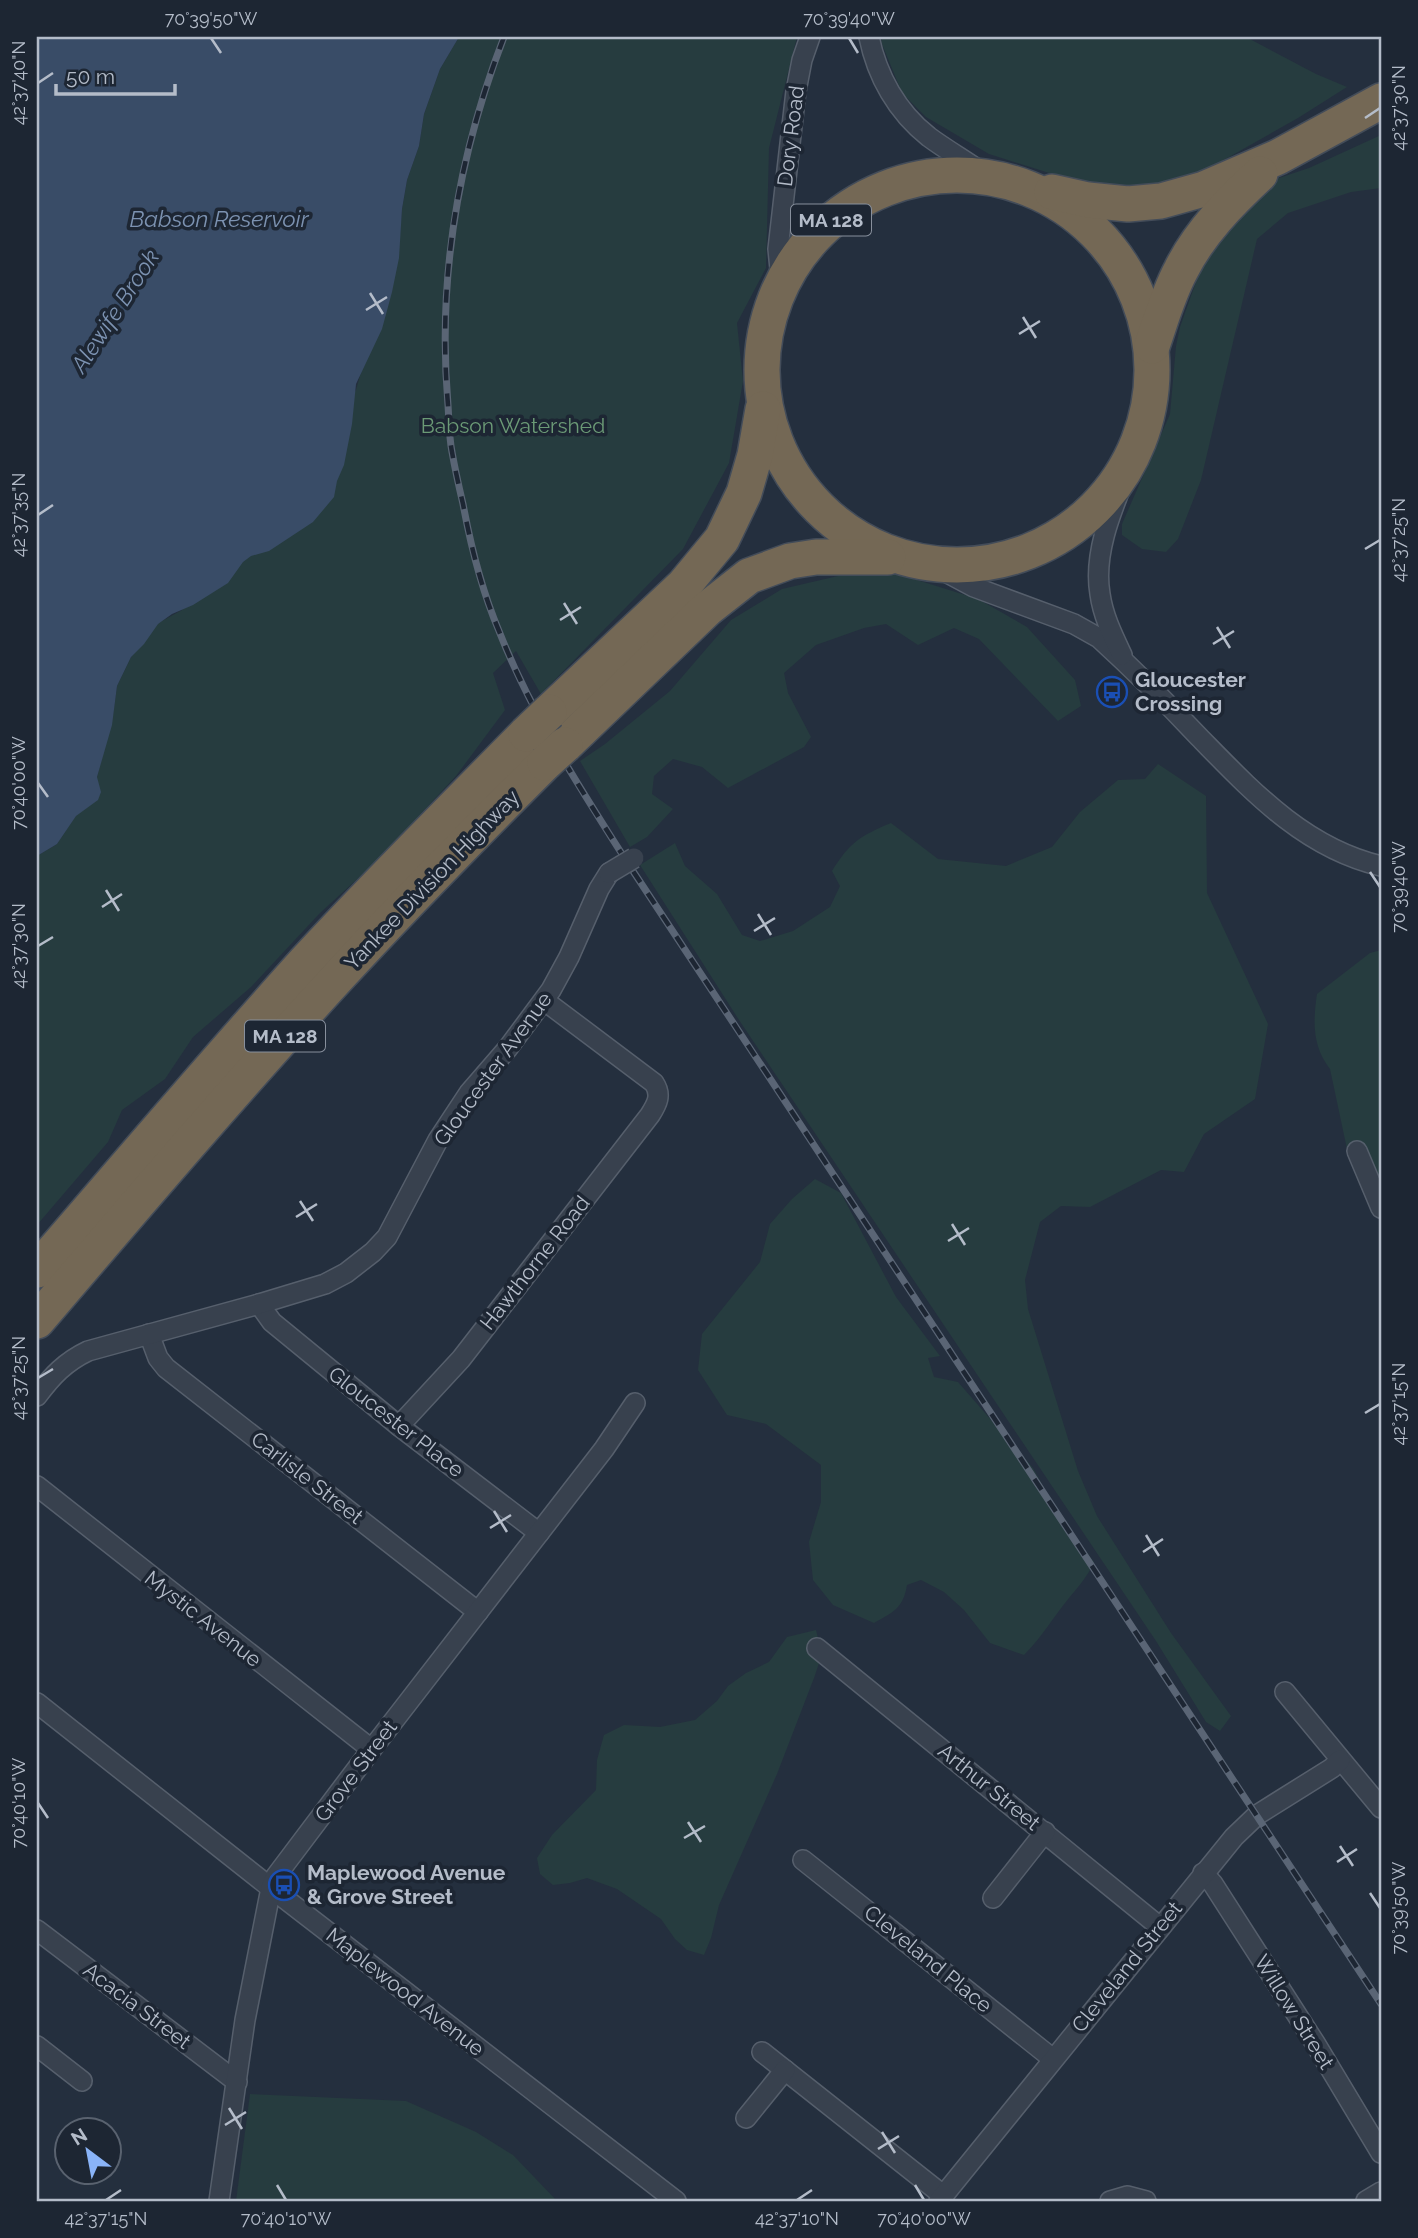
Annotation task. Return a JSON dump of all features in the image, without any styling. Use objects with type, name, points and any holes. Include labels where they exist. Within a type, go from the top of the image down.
[{"type":"highway","name":"MA 128","points":[[764,405],[762,354],[769,313],[781,279],[814,236],[837,215],[861,199],[891,185],[919,178],[956,174],[987,176],[1088,200],[1128,204],[1161,201],[1204,189],[1278,157],[1380,102]]},
{"type":"highway","name":"MA 128","points":[[914,561],[975,564],[1009,558],[1042,546],[1066,532],[1096,507],[1119,480],[1134,454],[1144,428],[1152,389],[1152,346],[1168,296],[1182,267],[1197,243],[1227,206],[1278,157]]},
{"type":"highway","points":[[1025,186],[1068,208],[1102,237],[1137,290],[1152,346]]},
{"type":"highway","points":[[764,405],[784,463],[823,514],[868,544],[914,561]]},
{"type":"highway","name":"Yankee Division Highway","points":[[37,1269],[305,962],[537,723],[684,585],[722,540],[744,493],[755,455],[764,405]]},
{"type":"highway","name":"Yankee Division Highway","points":[[37,1321],[339,976],[555,754],[706,609],[749,576],[790,561],[851,555],[914,561]]},
{"type":"street","name":"Dory Road","points":[[781,279],[778,248],[794,104],[802,60],[810,37]]},
{"type":"street","points":[[869,37],[880,76],[907,116],[927,135],[987,176]]},
{"type":"street","points":[[1126,663],[1105,614],[1098,577],[1104,539],[1134,454]]},
{"type":"street","points":[[914,561],[974,587],[1074,624],[1099,638],[1281,817],[1320,842],[1381,866]]},
{"type":"street","name":"Gloucester Avenue","points":[[37,1396],[51,1376],[73,1358],[107,1344],[325,1284],[346,1273],[373,1252],[387,1237],[438,1140],[469,1093],[545,1001],[569,957],[602,882],[609,873],[634,858]]},
{"type":"street","name":"Hawthorne Road","points":[[399,1426],[469,1348],[650,1115],[659,1099],[654,1083],[545,1001]]},
{"type":"street","points":[[1357,1151],[1381,1208]]},
{"type":"street","name":"Gloucester Place","points":[[259,1304],[272,1322],[399,1426],[539,1533]]},
{"type":"street","name":"Carlisle Street","points":[[149,1334],[158,1359],[166,1368],[478,1612]]},
{"type":"street","name":"Grove Street","points":[[219,2201],[245,2020],[271,1888],[276,1876],[604,1449],[635,1403]]},
{"type":"street","name":"Mystic Avenue","points":[[37,1486],[371,1749]]},
{"type":"street","name":"Arthur Street","points":[[817,1648],[1160,1927]]},
{"type":"street","points":[[1285,1692],[1381,1808]]},
{"type":"street","name":"Maplewood Avenue","points":[[37,1703],[676,2201]]},
{"type":"street","name":"Cleveland Street","points":[[941,2199],[1234,1837],[1257,1815],[1332,1768],[1340,1760]]},
{"type":"street","points":[[993,1898],[1045,1832]]},
{"type":"street","name":"Cleveland Place","points":[[803,1860],[1053,2059]]},
{"type":"street","name":"Willow Street","points":[[1203,1873],[1213,1884],[1308,2032],[1381,2153]]},
{"type":"street","name":"Acacia Street","points":[[39,1936],[237,2082]]},
{"type":"street","points":[[37,2046],[82,2081]]},
{"type":"street","points":[[762,2052],[941,2199]]},
{"type":"street","points":[[746,2119],[785,2070]]},
{"type":"street","points":[[1366,2201],[1381,2192]]},
{"type":"street","points":[[1110,2201],[1127,2196],[1146,2201]]},
{"type":"green space","name":"Babson Watershed","points":[[459,37],[797,37],[769,148],[766,268],[737,323],[743,381],[729,463],[683,549],[541,694],[516,651],[493,673],[505,710],[456,776],[377,861],[320,913],[251,987],[193,1037],[165,1079],[122,1110],[108,1142],[37,1225],[37,856],[57,844],[76,815],[98,799],[97,777],[113,715],[117,686],[131,657],[153,626],[182,610],[356,390],[400,234],[407,180],[419,146],[424,114],[440,69]]},
{"type":"green space","points":[[881,37],[1246,37],[1316,74],[1347,87],[1199,174],[1154,187],[1121,189],[1081,183],[989,154],[926,117],[902,93]]},
{"type":"green space","points":[[1381,135],[1381,188],[1351,192],[1288,213],[1257,239],[1201,480],[1178,539],[1166,552],[1142,549],[1122,535],[1122,524],[1170,414],[1180,327],[1204,259],[1234,217],[1276,179],[1309,168]]},
{"type":"green space","points":[[885,570],[978,599],[1027,627],[1075,680],[1081,706],[1058,721],[979,639],[954,628],[918,645],[886,624],[864,628],[816,645],[784,673],[788,693],[811,737],[804,747],[728,788],[702,767],[673,759],[654,776],[652,794],[673,809],[647,837],[630,847],[580,761],[670,691],[731,620],[782,589],[838,576]]},
{"type":"green space","points":[[1158,764],[1206,796],[1207,893],[1268,1024],[1255,1099],[1204,1134],[1184,1172],[1161,1170],[1090,1207],[1061,1206],[1040,1222],[1025,1280],[1028,1309],[1078,1471],[1097,1516],[1171,1633],[1231,1716],[1220,1731],[1206,1722],[1156,1641],[739,1020],[640,865],[675,843],[685,866],[717,894],[742,935],[760,941],[793,931],[830,907],[840,886],[832,871],[844,853],[863,836],[891,823],[938,859],[1006,866],[1052,847],[1080,812],[1118,780],[1145,779]]},
{"type":"green space","points":[[1381,950],[1381,1186],[1364,1144],[1347,1149],[1330,1069],[1317,1042],[1315,1014],[1317,994],[1370,953]]},
{"type":"green space","points":[[815,1179],[841,1193],[896,1297],[940,1356],[928,1358],[934,1377],[958,1382],[1033,1468],[1062,1520],[1094,1562],[1084,1580],[1024,1655],[990,1643],[964,1610],[944,1592],[921,1580],[907,1585],[900,1605],[874,1623],[833,1605],[813,1580],[809,1542],[821,1502],[821,1465],[766,1424],[727,1415],[698,1370],[702,1334],[760,1262],[770,1224],[792,1199]]},
{"type":"green space","points":[[816,1630],[822,1654],[814,1678],[777,1774],[719,1905],[704,1955],[687,1950],[675,1939],[661,1919],[617,1889],[587,1878],[553,1885],[540,1874],[537,1858],[552,1835],[596,1790],[597,1760],[604,1735],[624,1725],[660,1727],[695,1720],[717,1701],[728,1686],[746,1673],[769,1662],[787,1637]]},
{"type":"green space","points":[[250,2094],[406,2101],[476,2132],[513,2155],[557,2201],[236,2201]]},
{"type":"water","name":"Babson Reservoir","points":[[37,37],[459,37],[440,69],[424,114],[419,146],[407,180],[399,258],[392,292],[382,329],[356,384],[352,424],[334,497],[313,522],[269,551],[251,556],[243,562],[228,583],[158,624],[131,657],[117,686],[112,725],[97,777],[101,792],[98,800],[76,816],[57,844],[37,856]]},
{"type":"railway","points":[[504,37],[474,127],[463,172],[449,264],[445,357],[451,446],[470,536],[487,600],[512,661],[557,749],[627,862],[1381,2004]]},
{"type":"place","name":"Gloucester Crossing","points":[[1112,692]]},
{"type":"place","name":"Maplewood Avenue & Grove Street","points":[[284,1885]]},
{"type":"water label","name":"Alewife Brook","points":[[115,311]]}]
